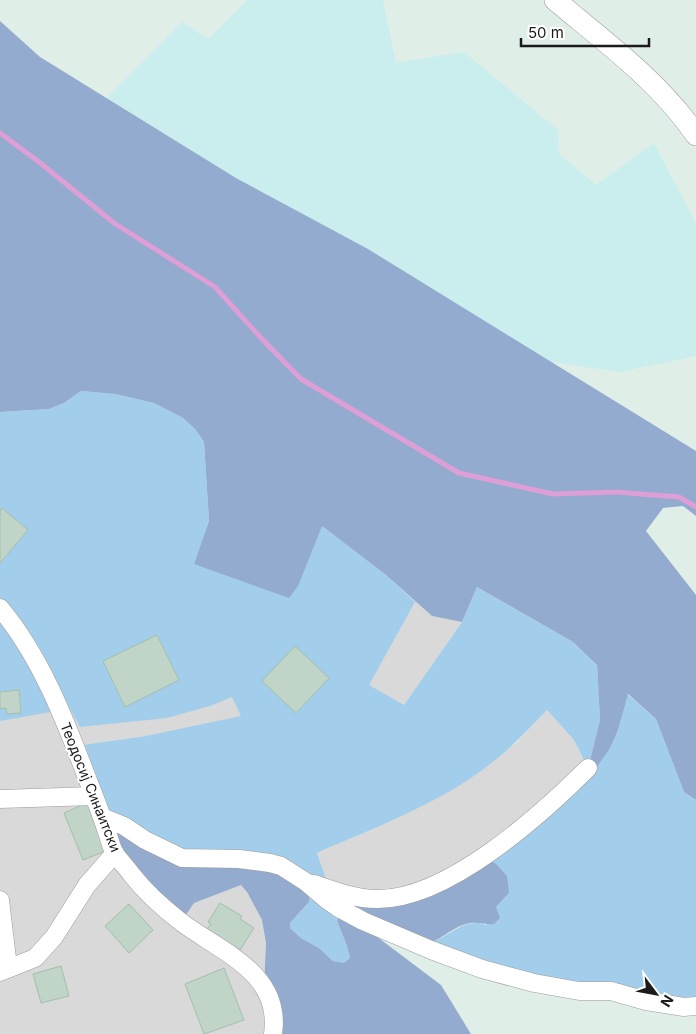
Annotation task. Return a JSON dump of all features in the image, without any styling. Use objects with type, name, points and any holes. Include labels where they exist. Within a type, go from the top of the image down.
[{"type":"street","points":[[555,0],[658,88],[682,114],[696,135]]},
{"type":"street","name":"Теодосиј Синаитски","points":[[0,608],[25,642],[50,690],[75,746],[115,853],[139,883],[160,904],[182,922],[242,962],[264,986],[272,1006],[275,1022],[273,1034]]},
{"type":"street","points":[[306,882],[330,890],[378,899],[399,897],[423,890],[462,870],[515,834],[562,795],[588,768]]},
{"type":"street","points":[[0,800],[94,796]]},
{"type":"street","points":[[102,817],[124,826],[145,840],[182,858],[239,859],[270,863],[293,872],[326,900],[363,921],[482,969],[534,983],[579,991],[611,992],[646,1001],[684,1007],[696,1006]]},
{"type":"street","points":[[0,900],[4,969],[35,958],[54,937],[87,885],[115,853]]},
{"type":"shaded area","points":[[247,0],[383,0],[396,63],[464,52],[558,130],[559,154],[596,185],[654,143],[696,224],[696,356],[620,372],[551,362],[368,249],[236,178],[107,98],[182,22],[208,39]]},
{"type":"shaded area","points":[[0,21],[40,57],[236,178],[368,249],[696,451],[696,516],[683,506],[663,508],[646,531],[696,595],[696,800],[684,792],[656,719],[628,694],[618,730],[610,748],[592,774],[588,768],[600,720],[597,665],[573,642],[477,587],[462,622],[432,616],[386,575],[322,526],[298,586],[289,598],[194,564],[209,521],[204,442],[195,429],[183,418],[154,403],[115,394],[81,391],[64,403],[49,409],[0,412]]},
{"type":"shaded area","points":[[81,391],[115,394],[154,403],[183,418],[195,429],[204,442],[209,521],[194,564],[322,526],[386,575],[415,602],[369,685],[404,705],[462,622],[477,587],[573,642],[597,665],[600,720],[588,768],[574,740],[547,710],[502,755],[466,781],[425,805],[317,853],[330,890],[341,909],[337,921],[350,958],[344,964],[333,961],[319,948],[301,938],[290,928],[290,923],[309,902],[102,817],[75,746],[146,736],[241,716],[232,697],[210,706],[167,718],[80,727],[25,629],[0,598],[0,412],[49,409],[64,403]]},
{"type":"shaded area","points":[[0,498],[386,575],[432,616],[462,622],[404,705],[303,765],[146,736],[75,746],[185,916],[193,903],[241,885],[247,892],[262,920],[266,943],[264,986],[273,1034],[0,1034]]},
{"type":"shaded area","points":[[0,622],[32,670],[51,712],[0,721]]},
{"type":"shaded area","points":[[627,694],[656,719],[684,792],[696,800],[696,1006],[579,991],[419,945],[441,938],[465,925],[479,923],[486,925],[496,907],[509,893],[484,856],[562,795],[618,730]]},
{"type":"shaded area","points":[[547,710],[574,740],[588,768],[537,817],[399,897],[330,890],[317,853],[355,836],[515,744]]},
{"type":"shaded area","points":[[102,817],[171,854],[239,859],[377,899],[484,856],[496,864],[507,876],[509,893],[496,907],[500,918],[494,924],[475,923],[457,927],[424,945],[406,943],[372,933],[441,985],[471,1034],[273,1034],[264,986],[266,943],[262,920],[247,892],[241,885],[194,903],[185,916],[139,883]],"holes":[[[309,891],[341,909],[337,921],[350,958],[344,963],[333,961],[319,948],[301,938],[290,928],[290,923],[309,902]]]},
{"type":"building","points":[[2,508],[28,530],[0,563],[0,511]]},
{"type":"building","points":[[157,635],[179,680],[125,707],[103,661]]},
{"type":"building","points":[[295,646],[329,678],[296,713],[262,681]]},
{"type":"building","points":[[19,690],[21,713],[7,714],[6,708],[0,709],[0,692]]},
{"type":"building","points":[[89,802],[108,850],[83,860],[64,813]]},
{"type":"building","points":[[220,903],[242,916],[240,919],[254,928],[240,950],[212,935],[214,933],[207,929],[211,924],[208,922]]},
{"type":"building","points":[[129,904],[153,930],[129,953],[105,926]]},
{"type":"building","points":[[61,966],[69,996],[41,1003],[33,974]]},
{"type":"building","points":[[224,968],[244,1020],[204,1034],[185,984]]},
{"type":"waterway","points":[[0,133],[114,223],[215,287],[301,379],[459,473],[553,494],[616,492],[679,497],[696,507]]}]
